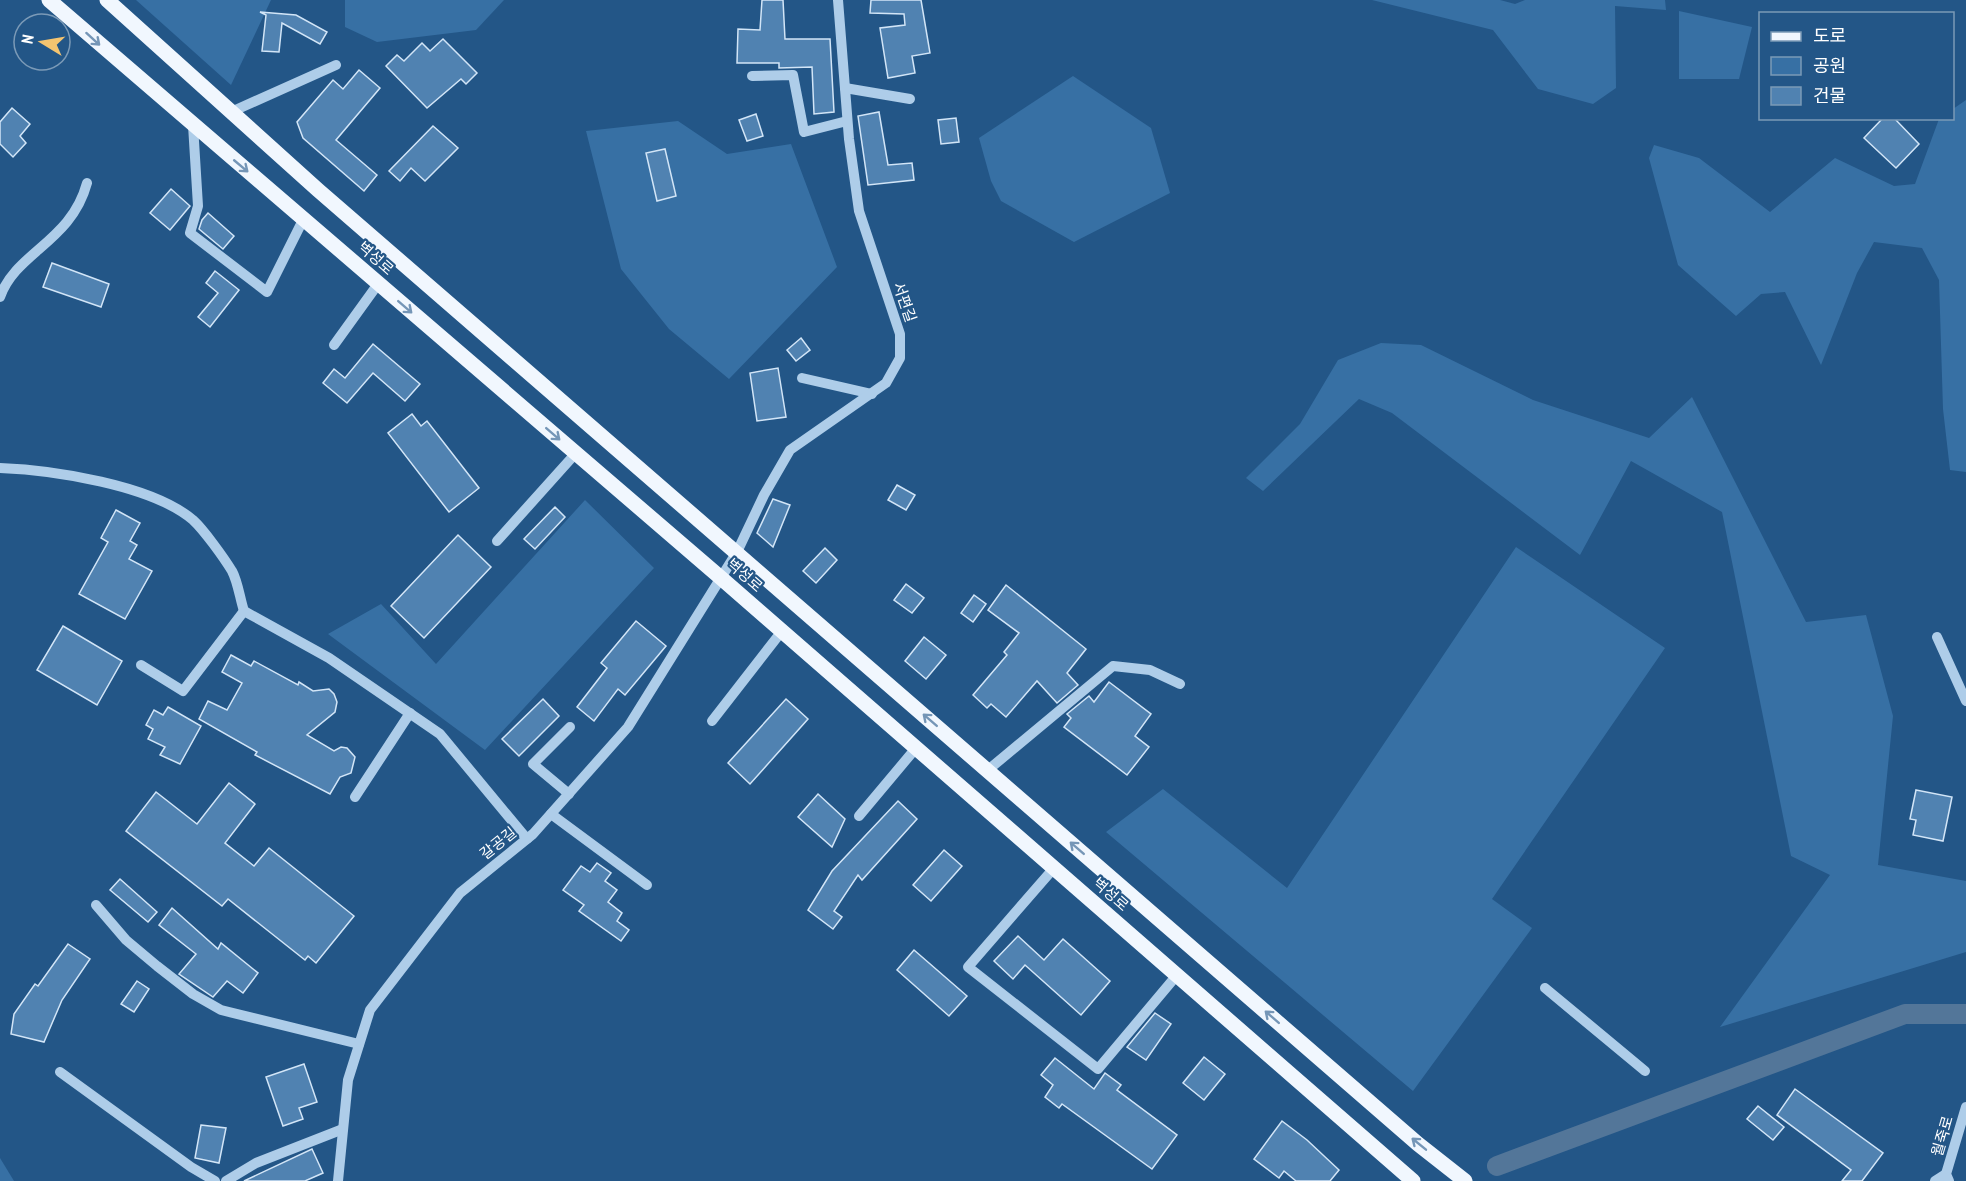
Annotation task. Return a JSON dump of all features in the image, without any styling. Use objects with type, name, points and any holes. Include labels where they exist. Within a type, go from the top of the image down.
[{"type":"main road","name":"벽성로","points":[[50,0],[721,578],[1413,1181]]},
{"type":"main road","name":"벽성로","points":[[107,0],[318,190],[1418,1144],[1465,1181]]},
{"type":"street","name":"서편길","points":[[737,552],[764,495],[790,450],[886,383],[900,358],[900,334],[859,211],[848,122],[838,0]]},
{"type":"street","points":[[231,112],[336,65]]},
{"type":"street","points":[[752,76],[793,75],[804,132],[848,122]]},
{"type":"street","points":[[845,88],[910,99]]},
{"type":"street","points":[[193,125],[198,206],[190,233],[267,292],[303,220]]},
{"type":"street","points":[[0,297],[6,280],[60,233],[82,203],[87,183]]},
{"type":"street","points":[[0,270],[13,275]]},
{"type":"street","points":[[334,345],[378,284]]},
{"type":"street","points":[[802,378],[872,394]]},
{"type":"street","points":[[497,541],[576,453]]},
{"type":"street","points":[[0,468],[35,469],[128,489],[157,500],[193,520],[233,572],[244,611],[329,658],[441,734],[527,839]]},
{"type":"street","name":"갈공길","points":[[338,1181],[348,1080],[370,1010],[460,893],[527,839],[628,727],[737,552]]},
{"type":"street","points":[[141,665],[183,691],[244,611]]},
{"type":"street","points":[[712,721],[782,631]]},
{"type":"street","points":[[1937,637],[1966,701]]},
{"type":"street","points":[[988,770],[1113,666],[1150,670],[1180,684]]},
{"type":"street","points":[[355,797],[410,713]]},
{"type":"street","points":[[569,794],[533,764],[570,727]]},
{"type":"street","points":[[859,816],[916,748]]},
{"type":"street","points":[[551,814],[647,885]]},
{"type":"street","points":[[1054,868],[968,967],[1098,1069],[1177,975]]},
{"type":"street","points":[[96,905],[126,940],[193,994],[221,1010],[359,1044]]},
{"type":"street","points":[[1545,988],[1645,1071]]},
{"type":"street","points":[[60,1072],[182,1161],[215,1181]]},
{"type":"street","name":"월죽로","points":[[1935,1181],[1948,1178],[1965,1112]]},
{"type":"street","points":[[226,1181],[256,1163],[343,1129]]},
{"type":"green space","points":[[136,0],[271,0],[231,85]]},
{"type":"green space","points":[[345,0],[504,0],[476,30],[377,42],[345,27]]},
{"type":"green space","points":[[1372,0],[1500,0],[1515,4],[1525,0],[1665,0],[1666,10],[1615,6],[1616,88],[1593,104],[1538,89],[1493,30]]},
{"type":"green space","points":[[1679,11],[1752,27],[1739,79],[1679,79]]},
{"type":"green space","points":[[1073,76],[1151,128],[1170,193],[1074,242],[1001,201],[991,181],[979,138]]},
{"type":"green space","points":[[1966,100],[1966,472],[1950,470],[1943,409],[1939,280],[1922,248],[1874,242],[1857,273],[1821,365],[1785,292],[1761,294],[1736,316],[1678,265],[1649,158],[1654,145],[1699,158],[1770,212],[1835,158],[1894,186],[1915,184],[1939,120],[1954,120],[1954,108]]},
{"type":"green space","points":[[678,121],[727,154],[791,144],[837,267],[729,379],[669,329],[621,269],[586,131]]},
{"type":"green space","points":[[1381,343],[1421,345],[1533,400],[1649,438],[1692,397],[1806,622],[1866,615],[1893,716],[1878,865],[1966,881],[1966,952],[1720,1027],[1830,875],[1791,856],[1722,512],[1631,461],[1580,555],[1392,413],[1359,399],[1263,491],[1246,478],[1300,424],[1338,360]]},
{"type":"green space","points":[[585,500],[654,568],[485,750],[328,634],[381,604],[436,664]]},
{"type":"green space","points":[[1516,547],[1665,648],[1492,899],[1532,928],[1413,1091],[1106,832],[1163,789],[1287,888]]},
{"type":"green space","points":[[0,1158],[14,1181],[0,1181]]},
{"type":"building","points":[[762,0],[783,0],[785,39],[830,39],[834,112],[814,114],[812,67],[779,68],[779,63],[737,63],[738,29],[760,30]]},
{"type":"building","points":[[871,0],[921,0],[930,53],[912,56],[915,73],[888,78],[880,28],[905,25],[904,14],[870,13]]},
{"type":"building","points":[[260,12],[296,15],[327,32],[320,44],[282,23],[279,52],[262,51],[266,15]]},
{"type":"building","points":[[443,39],[477,73],[466,84],[461,79],[427,108],[386,66],[397,55],[404,61],[422,43],[430,51]]},
{"type":"building","points":[[359,70],[380,88],[336,140],[377,175],[364,191],[303,138],[297,122],[333,80],[343,89]]},
{"type":"building","points":[[12,108],[30,124],[20,136],[26,143],[13,157],[0,144],[0,122]]},
{"type":"building","points":[[879,112],[888,165],[912,163],[914,180],[868,185],[858,116]]},
{"type":"building","points":[[756,114],[763,136],[747,141],[739,120]]},
{"type":"building","points":[[956,118],[959,142],[941,144],[938,120]]},
{"type":"building","points":[[1881,120],[1896,120],[1919,144],[1896,168],[1864,138]]},
{"type":"building","points":[[433,126],[458,148],[425,181],[411,168],[400,181],[389,171]]},
{"type":"building","points":[[665,149],[676,196],[657,201],[646,153]]},
{"type":"building","points":[[171,189],[190,206],[170,230],[150,213]]},
{"type":"building","points":[[208,213],[234,236],[223,249],[199,229]]},
{"type":"building","points":[[52,263],[109,284],[101,307],[43,287]]},
{"type":"building","points":[[215,271],[239,290],[210,327],[198,317],[218,293],[206,283]]},
{"type":"building","points":[[801,338],[810,350],[796,361],[787,350]]},
{"type":"building","points":[[373,344],[420,384],[405,401],[373,373],[347,403],[323,383],[334,369],[345,378]]},
{"type":"building","points":[[778,368],[786,417],[757,421],[750,373]]},
{"type":"building","points":[[412,414],[421,426],[427,421],[479,488],[449,512],[388,433]]},
{"type":"building","points":[[897,485],[915,495],[906,510],[888,500]]},
{"type":"building","points":[[773,499],[790,505],[773,547],[757,533]]},
{"type":"building","points":[[555,507],[565,517],[535,549],[524,539]]},
{"type":"building","points":[[116,510],[140,523],[130,541],[137,545],[129,559],[152,571],[125,619],[79,594],[108,542],[101,538]]},
{"type":"building","points":[[458,535],[491,567],[424,638],[391,606]]},
{"type":"building","points":[[825,548],[837,560],[816,583],[803,571]]},
{"type":"building","points":[[906,584],[924,598],[912,613],[894,600]]},
{"type":"building","points":[[1006,585],[1086,649],[1067,673],[1078,685],[1057,703],[1037,681],[1006,717],[991,704],[987,708],[973,695],[1007,655],[1004,652],[1019,633],[988,610]]},
{"type":"building","points":[[974,595],[986,604],[973,622],[961,613]]},
{"type":"building","points":[[636,621],[666,646],[625,695],[618,689],[594,721],[577,707],[607,668],[601,663]]},
{"type":"building","points":[[63,626],[122,661],[97,705],[37,670]]},
{"type":"building","points":[[924,637],[946,655],[926,679],[905,661]]},
{"type":"building","points":[[231,655],[251,666],[254,661],[313,691],[329,689],[334,694],[337,702],[335,712],[307,735],[334,751],[341,747],[347,748],[355,757],[351,773],[340,777],[330,794],[255,755],[257,752],[199,719],[208,701],[227,710],[242,683],[222,672]]},
{"type":"building","points":[[1109,682],[1151,714],[1135,736],[1149,747],[1127,775],[1064,727],[1071,718],[1067,714],[1089,696],[1094,702]]},
{"type":"building","points":[[543,699],[559,716],[519,756],[502,739]]},
{"type":"building","points":[[786,699],[808,719],[750,784],[728,763]]},
{"type":"building","points":[[168,707],[201,726],[180,764],[160,755],[165,747],[148,739],[153,729],[146,725],[154,710],[163,715]]},
{"type":"building","points":[[229,783],[255,804],[225,843],[254,866],[269,848],[354,916],[316,963],[308,956],[305,960],[228,899],[222,906],[126,831],[156,792],[197,824]]},
{"type":"building","points":[[1916,790],[1952,797],[1943,841],[1913,835],[1916,820],[1910,819]]},
{"type":"building","points":[[818,794],[845,819],[832,847],[798,817]]},
{"type":"building","points":[[898,801],[917,819],[862,880],[858,875],[834,911],[842,917],[833,929],[808,910],[832,871]]},
{"type":"building","points":[[944,850],[962,866],[931,901],[913,885]]},
{"type":"building","points":[[597,863],[611,873],[605,881],[617,890],[608,902],[622,913],[617,921],[629,930],[621,941],[579,911],[584,905],[563,890],[581,866],[590,872]]},
{"type":"building","points":[[120,879],[157,912],[148,922],[110,890]]},
{"type":"building","points":[[172,908],[218,949],[221,943],[258,973],[243,993],[227,981],[213,997],[179,974],[196,954],[159,925]]},
{"type":"building","points":[[1018,936],[1044,960],[1063,939],[1110,981],[1081,1015],[1025,965],[1013,979],[994,961]]},
{"type":"building","points":[[68,944],[90,959],[62,1000],[44,1042],[11,1034],[14,1014],[35,984],[38,986]]},
{"type":"building","points":[[914,950],[967,996],[949,1016],[897,970]]},
{"type":"building","points":[[137,981],[149,989],[134,1012],[121,1004]]},
{"type":"building","points":[[1155,1013],[1171,1024],[1146,1060],[1127,1047]]},
{"type":"building","points":[[1204,1057],[1225,1074],[1204,1100],[1183,1083]]},
{"type":"building","points":[[1055,1058],[1094,1089],[1105,1073],[1121,1085],[1117,1090],[1177,1135],[1152,1169],[1062,1104],[1059,1108],[1045,1097],[1053,1085],[1041,1075]]},
{"type":"building","points":[[304,1064],[317,1102],[299,1108],[303,1119],[283,1126],[266,1077]]},
{"type":"building","points":[[1795,1089],[1883,1153],[1862,1181],[1842,1181],[1851,1170],[1777,1115]]},
{"type":"building","points":[[1758,1106],[1784,1127],[1773,1140],[1747,1119]]},
{"type":"building","points":[[1282,1121],[1307,1140],[1339,1170],[1330,1181],[1296,1181],[1284,1171],[1279,1178],[1254,1159]]},
{"type":"building","points":[[201,1125],[226,1128],[219,1163],[195,1158]]},
{"type":"building","points":[[312,1149],[323,1173],[305,1181],[244,1181]]},
{"type":"waterway","points":[[1497,1166],[1905,1014],[1966,1014]]}]
